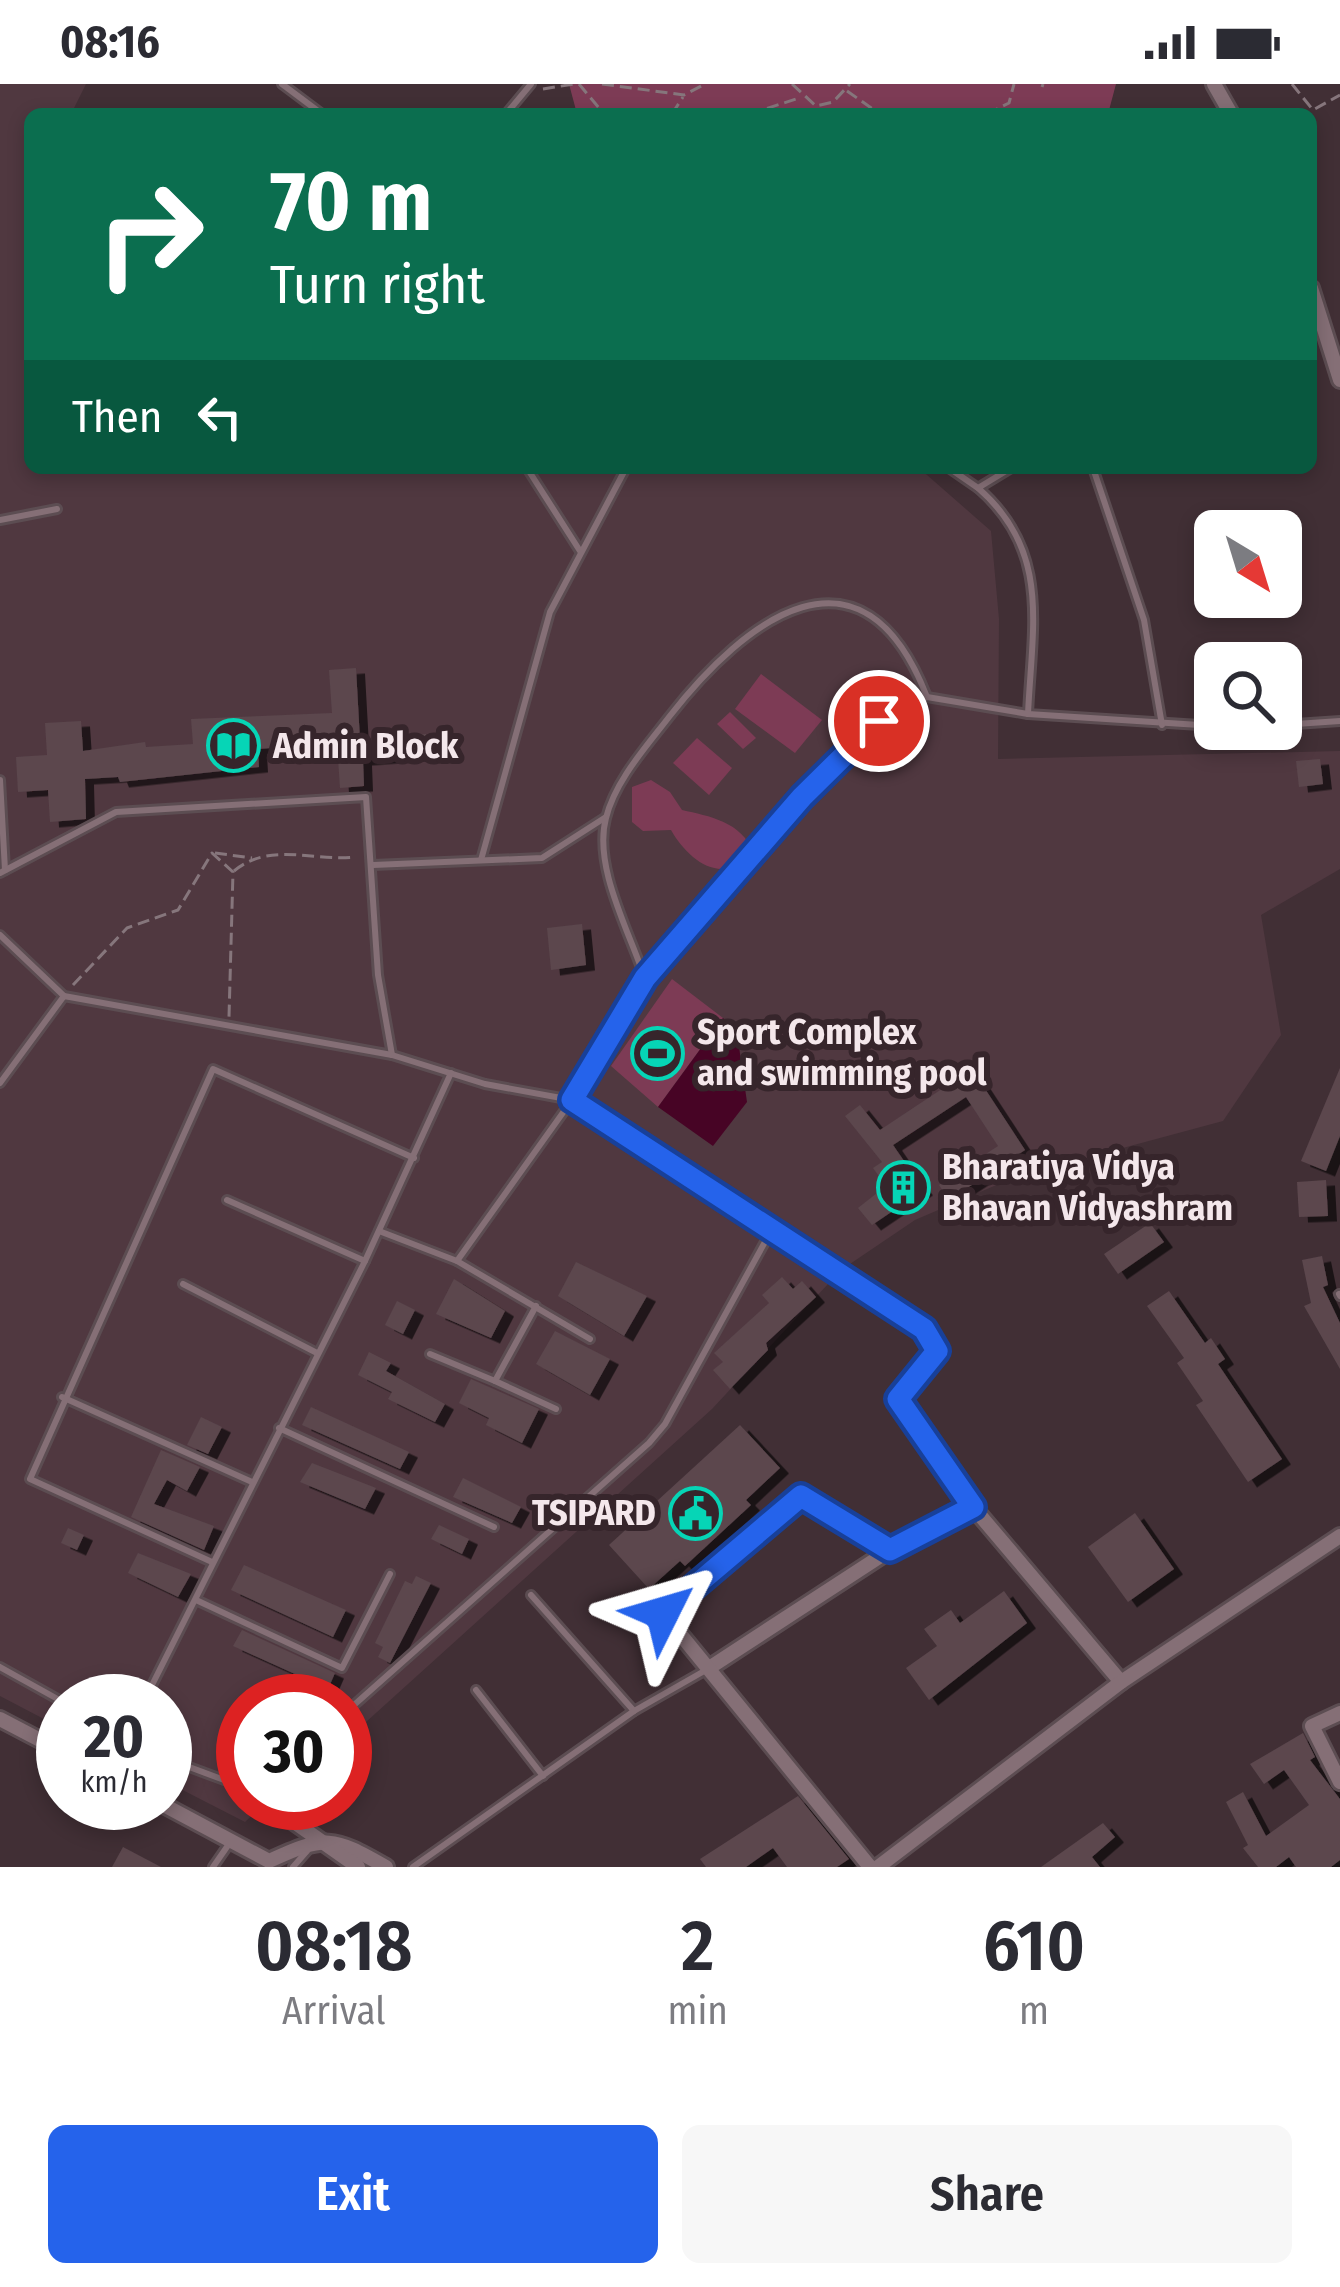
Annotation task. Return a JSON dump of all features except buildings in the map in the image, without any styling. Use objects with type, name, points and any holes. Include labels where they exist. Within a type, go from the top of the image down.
[{"type":"street","points":[[1317,309],[1340,380]]},
{"type":"street","points":[[771,1231],[924,1329],[937,1351],[898,1399],[973,1507],[1120,1682]]},
{"type":"street","points":[[890,1550],[801,1496],[663,1613],[686,1648],[709,1668],[874,1867],[1120,1682],[1340,1536]]},
{"type":"street","points":[[709,1668],[890,1550],[973,1507]]},
{"type":"street","points":[[1340,1713],[1312,1726],[1340,1780]]},
{"type":"street","points":[[0,1719],[36,1738]]},
{"type":"street","points":[[192,1820],[269,1861],[317,1839],[340,1841],[386,1867]]},
{"type":"street","points":[[304,1830],[351,1865]]},
{"type":"lane","points":[[282,84],[314,108]]},
{"type":"lane","points":[[511,108],[530,84]]},
{"type":"lane","points":[[531,474],[580,551]]},
{"type":"lane","points":[[481,860],[542,635],[580,551],[623,474]]},
{"type":"lane","points":[[958,474],[1013,523],[1028,560],[1032,644],[1028,714]]},
{"type":"lane","points":[[978,488],[1001,474]]},
{"type":"lane","points":[[1095,474],[1139,600],[1162,724]]},
{"type":"lane","points":[[0,520],[56,508]]},
{"type":"lane","points":[[645,978],[606,859],[606,817],[641,753],[709,665],[764,622],[833,604],[862,611],[900,642],[927,697]]},
{"type":"lane","points":[[457,1261],[572,1100],[645,978],[826,770],[879,721],[927,697],[1028,714],[1194,725]]},
{"type":"lane","points":[[1302,723],[1340,721]]},
{"type":"lane","points":[[0,780],[2,872],[116,812],[366,797],[378,974],[392,1055]]},
{"type":"lane","points":[[373,865],[542,858],[606,817]]},
{"type":"lane","points":[[0,935],[64,995],[392,1055],[572,1100],[771,1231],[665,1424],[649,1443],[372,1689]]},
{"type":"lane","points":[[0,1083],[64,995]]},
{"type":"lane","points":[[212,1562],[29,1479],[212,1070],[414,1158]]},
{"type":"lane","points":[[158,1674],[365,1261],[451,1073]]},
{"type":"lane","points":[[227,1201],[365,1261]]},
{"type":"lane","points":[[379,1231],[457,1261],[590,1339]]},
{"type":"lane","points":[[182,1284],[317,1353]]},
{"type":"lane","points":[[495,1381],[536,1306]]},
{"type":"lane","points":[[430,1354],[556,1409]]},
{"type":"lane","points":[[62,1397],[253,1482]]},
{"type":"lane","points":[[280,1428],[494,1527]]},
{"type":"lane","points":[[196,1600],[342,1668],[390,1574]]},
{"type":"lane","points":[[531,1595],[634,1711]]},
{"type":"lane","points":[[0,1667],[36,1687]]},
{"type":"lane","points":[[413,1867],[634,1711],[709,1668]]},
{"type":"lane","points":[[476,1690],[543,1776]]},
{"type":"lane","points":[[293,1867],[317,1839]]},
{"type":"lane","points":[[213,1867],[231,1840]]},
{"type":"path","points":[[523,93],[577,84],[599,108]]},
{"type":"path","points":[[602,84],[684,95]]},
{"type":"path","points":[[676,108],[684,95],[705,84]]},
{"type":"path","points":[[792,84],[815,106],[833,102],[850,84]]},
{"type":"path","points":[[999,108],[1009,103],[1014,84]]},
{"type":"path","points":[[1292,84],[1311,108]]},
{"type":"path","points":[[845,90],[871,108]]},
{"type":"path","points":[[768,108],[801,97]]},
{"type":"path","points":[[232,872],[268,852],[323,860],[372,853]]},
{"type":"path","points":[[212,854],[232,872],[229,1024]]},
{"type":"path","points":[[64,995],[127,928],[178,910],[206,855],[254,859]]},
{"type":"shaded area","points":[[0,84],[86,84],[74,108],[24,108],[24,474],[926,474],[991,531],[999,619],[998,759],[1340,751],[1340,869],[1261,915],[1281,1035],[1223,1121],[1015,1177],[915,1220],[841,1270],[712,1409],[372,1717],[372,1674],[216,1674],[216,1807],[192,1795],[192,1674],[36,1674],[36,1715],[0,1696]]},
{"type":"shaded area","points":[[569,84],[1116,84],[1110,108],[575,108]]},
{"type":"shaded area","points":[[761,674],[822,720],[795,753],[735,709]]},
{"type":"shaded area","points":[[730,712],[756,738],[743,749],[717,724]]},
{"type":"shaded area","points":[[697,738],[732,768],[709,795],[673,763]]},
{"type":"shaded area","points":[[651,780],[670,792],[682,810],[733,827],[753,852],[742,863],[718,869],[697,860],[671,830],[643,831],[632,822],[632,787]]},
{"type":"shaded area","name":"Sport Complex and swimming pool","points":[[672,979],[723,1018],[658,1107],[611,1066]]},
{"type":"shaded area","points":[[723,1018],[737,1033],[747,1102],[713,1146],[658,1107]]},
{"type":"place","name":"Admin Block","points":[[234,746]]},
{"type":"place","name":"Sport Complex and swimming pool","points":[[658,1053]]},
{"type":"place","name":"Bharatiya Vidya Bhavan Vidyashram","points":[[903,1188]]},
{"type":"place","name":"TSIPARD","points":[[695,1513]]},
{"type":"route","points":[[663,1613],[801,1496],[890,1550],[973,1507],[898,1399],[937,1351],[924,1329],[572,1100],[645,978],[724,893],[826,770],[879,721]]}]
